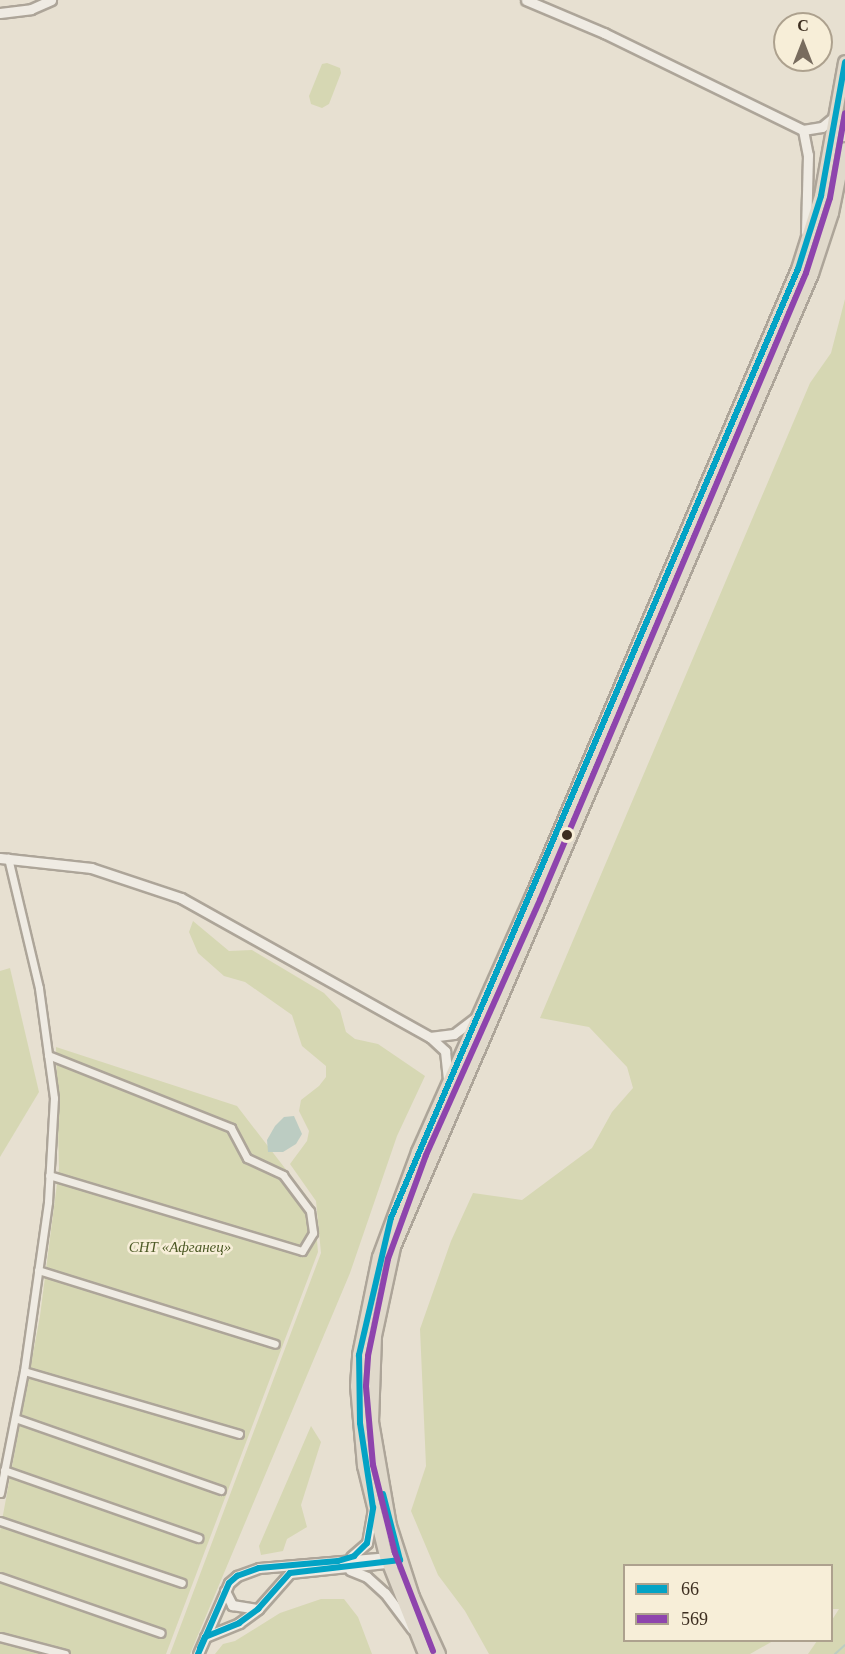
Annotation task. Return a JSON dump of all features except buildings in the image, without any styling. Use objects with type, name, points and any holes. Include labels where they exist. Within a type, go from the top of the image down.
[{"type":"highway","points":[[425,1654],[373,1508],[359,1414],[362,1336],[391,1219],[448,1082],[656,607],[803,255],[821,196],[845,62]]},
{"type":"highway","points":[[439,1654],[392,1560],[377,1471],[372,1422],[375,1336],[394,1247],[812,274],[832,213],[845,149]]},
{"type":"street","points":[[0,13],[31,9],[51,0]]},
{"type":"street","points":[[526,0],[604,33],[803,130],[822,127],[835,116]]},
{"type":"street","points":[[803,130],[808,155],[803,255]]},
{"type":"street","points":[[0,1493],[24,1371],[38,1270],[49,1175],[54,1098],[39,988],[4,858],[91,868],[167,892],[430,1037],[446,1051],[448,1082]]},
{"type":"street","points":[[430,1037],[454,1034],[478,1016]]},
{"type":"street","points":[[48,1055],[112,1084],[231,1128],[247,1158],[283,1175],[310,1211],[313,1233],[302,1251],[49,1175]]},
{"type":"street","points":[[38,1270],[275,1344]]},
{"type":"street","points":[[24,1371],[239,1434]]},
{"type":"street","points":[[15,1418],[221,1490]]},
{"type":"street","points":[[4,1470],[198,1538]]},
{"type":"street","points":[[205,1637],[238,1623],[258,1609],[290,1573],[338,1565],[354,1556],[367,1543],[373,1508]]},
{"type":"street","points":[[0,1521],[182,1583]]},
{"type":"street","points":[[198,1654],[229,1583],[248,1571],[392,1560]]},
{"type":"street","points":[[338,1565],[367,1577],[385,1593],[418,1637]]},
{"type":"street","points":[[0,1577],[161,1633]]},
{"type":"street","points":[[225,1591],[232,1605],[258,1609]]},
{"type":"street","points":[[0,1637],[65,1654]]},
{"type":"green space","points":[[327,63],[340,68],[341,73],[329,104],[322,108],[311,104],[309,96],[322,64]]},
{"type":"green space","points":[[845,299],[845,1654],[808,1654],[816,1642],[833,1642],[833,1618],[839,1609],[833,1609],[833,1564],[623,1564],[623,1642],[771,1642],[750,1654],[489,1654],[465,1611],[438,1575],[411,1511],[426,1466],[420,1329],[451,1241],[473,1193],[522,1200],[592,1148],[612,1112],[633,1088],[627,1067],[589,1027],[540,1018],[810,383],[831,353]]},
{"type":"green space","points":[[193,921],[229,951],[252,950],[324,993],[340,1010],[346,1032],[355,1039],[378,1044],[425,1076],[397,1136],[350,1273],[190,1654],[170,1654],[321,1253],[316,1201],[290,1164],[307,1141],[309,1131],[299,1111],[301,1100],[319,1086],[326,1077],[326,1066],[302,1046],[292,1015],[245,982],[224,976],[198,953],[189,932]]},
{"type":"green space","points":[[10,968],[39,1092],[0,1157],[0,971]]},
{"type":"green space","name":"СНТ «Афганец»","points":[[56,1047],[237,1106],[314,1206],[318,1252],[166,1654],[0,1654],[0,1531],[40,1316],[59,1168]]},
{"type":"green space","points":[[311,1426],[321,1442],[301,1505],[307,1527],[287,1539],[283,1551],[261,1555],[259,1546]]},
{"type":"green space","points":[[321,1599],[344,1599],[358,1617],[372,1654],[215,1654],[223,1644],[235,1641],[280,1613]]},
{"type":"shaded area","points":[[294,1116],[302,1134],[296,1144],[283,1152],[268,1152],[267,1140],[275,1126],[284,1117]]},
{"type":"waterway","points":[[835,1654],[845,1645]]},
{"type":"transit line","name":"66","points":[[198,1654],[229,1583],[237,1576],[259,1568],[338,1561],[354,1556],[367,1543],[373,1508],[360,1423],[359,1355],[391,1218],[798,269],[821,196],[845,62]]},
{"type":"transit line","name":"569","points":[[433,1651],[395,1553],[373,1465],[366,1386],[368,1356],[388,1259],[426,1155],[540,900],[806,273],[830,198],[845,113]]},
{"type":"transit line","name":"66","points":[[200,1648],[205,1637],[239,1623],[258,1609],[290,1573],[400,1560],[383,1494]]}]
